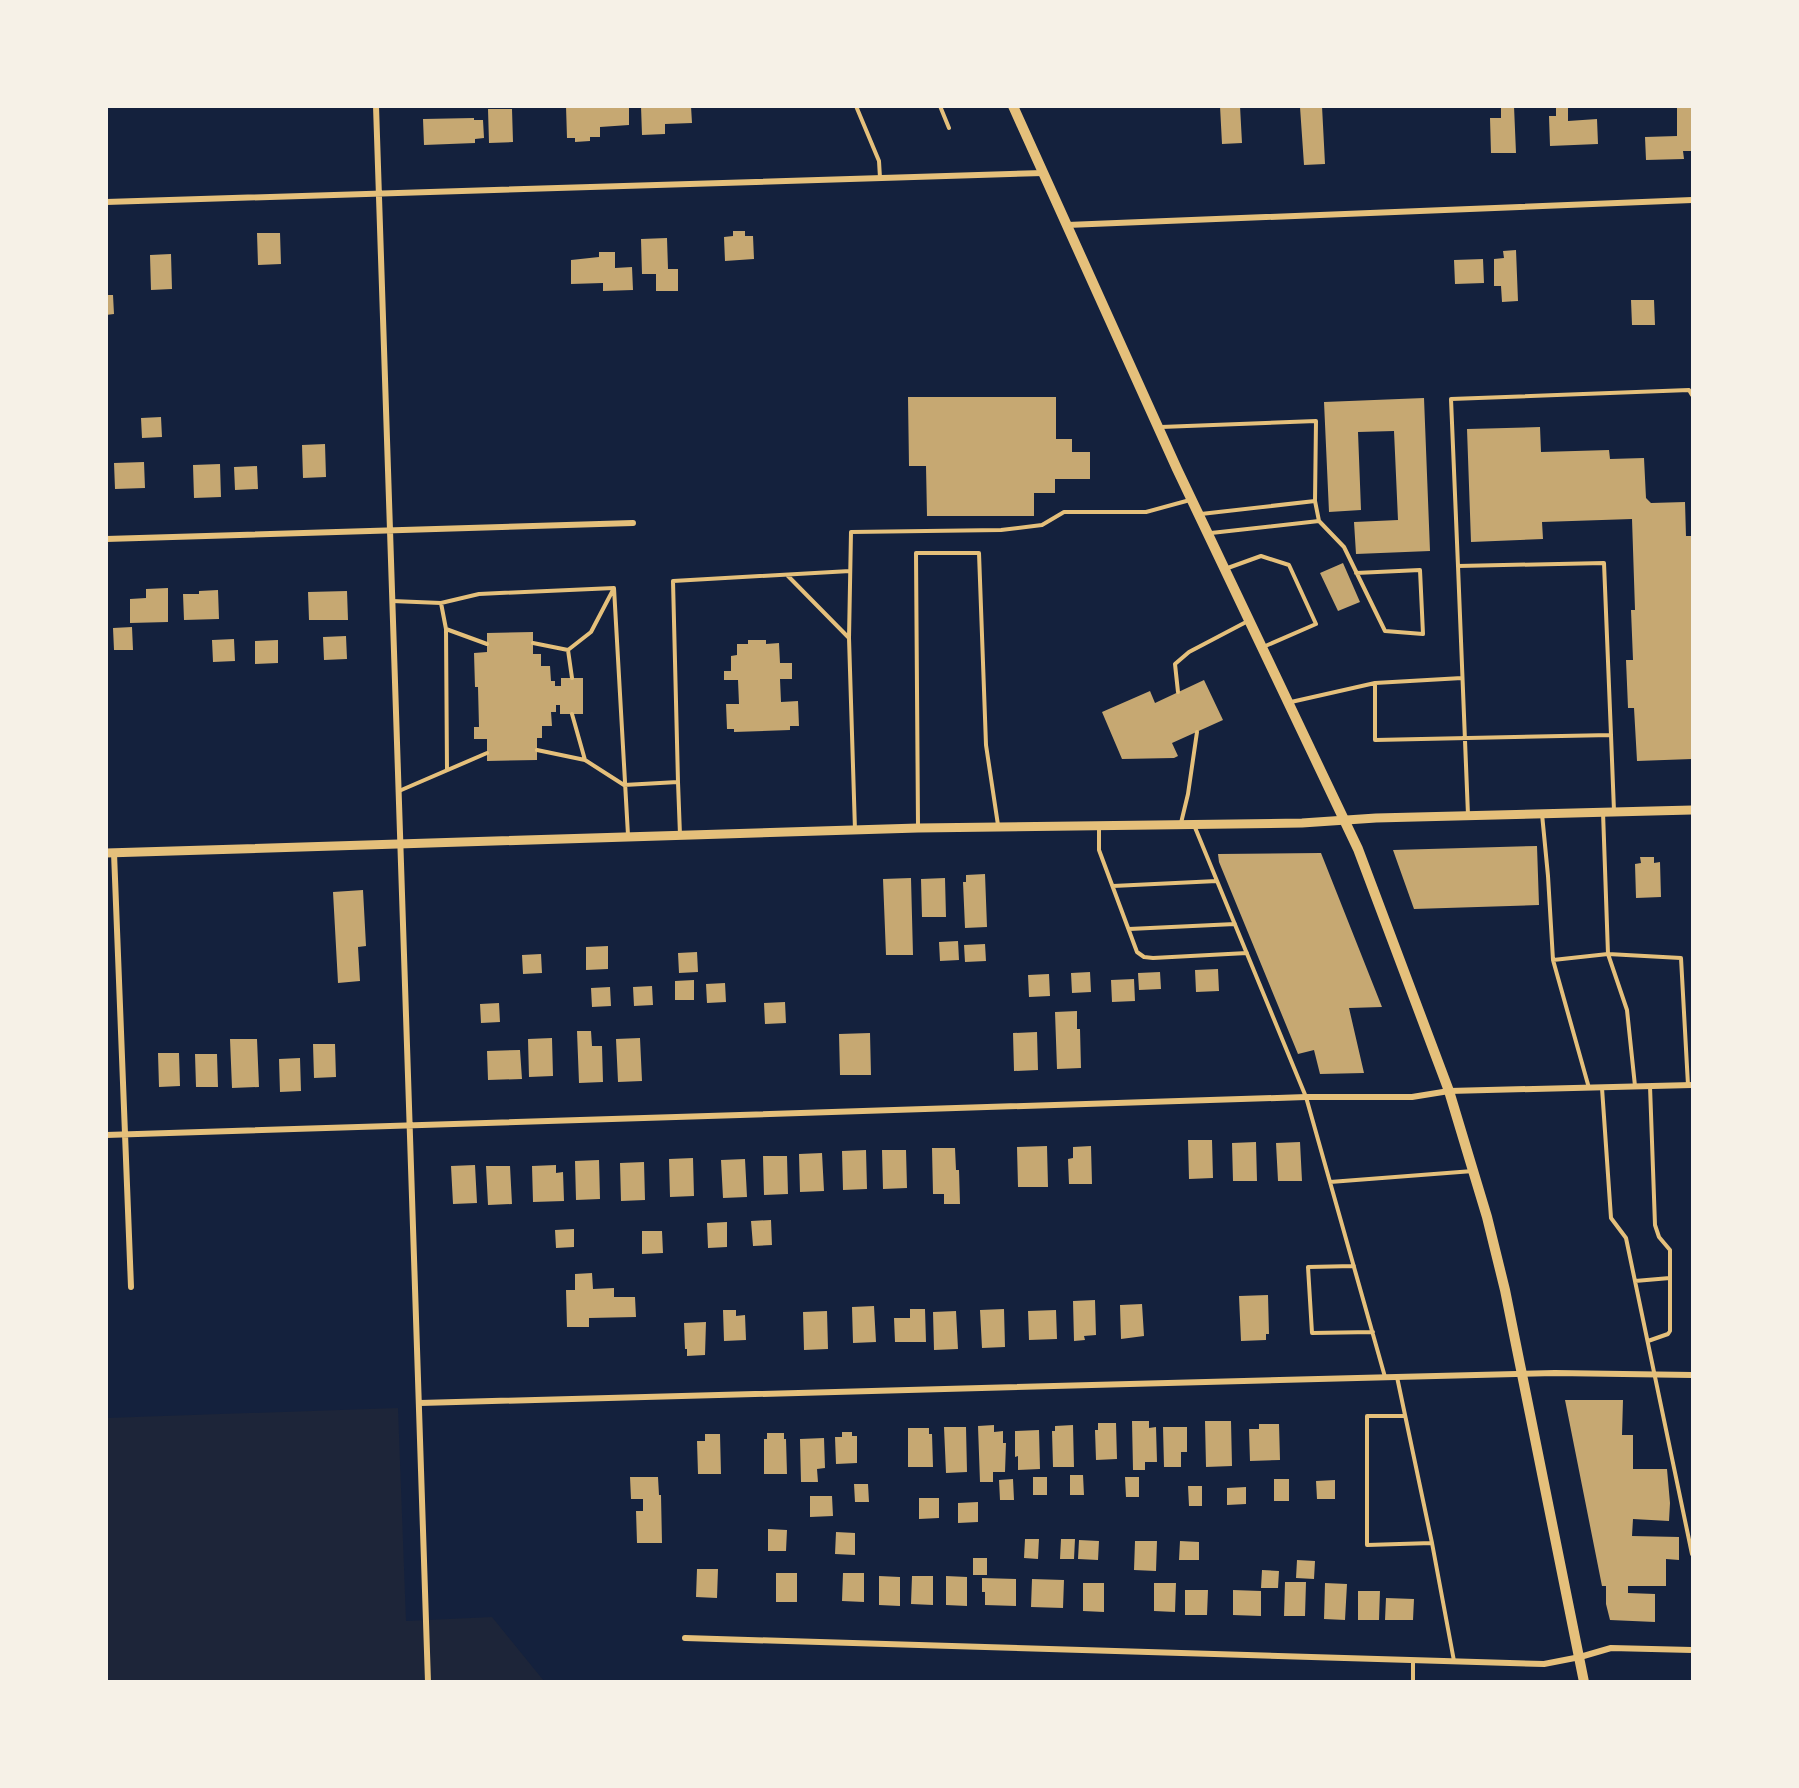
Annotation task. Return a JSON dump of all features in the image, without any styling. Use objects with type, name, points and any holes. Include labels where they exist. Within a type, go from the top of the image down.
[{"type":"main road","points":[[1013,106],[1191,500],[1358,849],[1449,1091],[1474,1172],[1505,1290],[1584,1682]]},
{"type":"street","points":[[375,106],[428,1682]]},
{"type":"street","points":[[106,202],[1043,172]]},
{"type":"street","points":[[1066,225],[1692,200]]},
{"type":"street","points":[[106,539],[633,522]]},
{"type":"street","points":[[131,1287],[110,853],[918,828],[1302,823],[1542,813],[1692,810]]},
{"type":"street","points":[[106,1136],[1306,1097],[1412,1097],[1449,1091],[1690,1085]]},
{"type":"street","points":[[420,1404],[1385,1377],[1523,1374],[1692,1375]]},
{"type":"street","points":[[685,1638],[1544,1664],[1611,1648],[1692,1650]]},
{"type":"lane","points":[[856,106],[879,161],[880,178]]},
{"type":"lane","points":[[940,106],[949,128]]},
{"type":"lane","points":[[1468,816],[1451,399],[1689,390],[1692,395]]},
{"type":"lane","points":[[1158,427],[1316,421],[1316,501],[1319,521],[1344,547],[1356,573],[1385,631],[1423,634],[1420,570],[1356,573]]},
{"type":"lane","points":[[855,830],[849,638],[851,532],[1001,530],[1042,525],[1064,512],[1146,512],[1191,500]]},
{"type":"lane","points":[[1198,514],[1316,501]]},
{"type":"lane","points":[[1207,534],[1319,521]]},
{"type":"lane","points":[[918,828],[916,553],[980,553],[986,746],[998,826]]},
{"type":"lane","points":[[1224,569],[1261,556],[1289,565],[1316,624],[1261,648]]},
{"type":"lane","points":[[1458,566],[1604,563],[1614,812]]},
{"type":"lane","points":[[680,835],[673,581],[850,571]]},
{"type":"lane","points":[[787,575],[849,638]]},
{"type":"lane","points":[[392,601],[441,603],[479,594],[614,588]]},
{"type":"lane","points":[[533,643],[568,650],[591,632],[614,588]]},
{"type":"lane","points":[[614,588],[628,836]]},
{"type":"lane","points":[[441,603],[446,629],[447,770]]},
{"type":"lane","points":[[1178,692],[1175,664],[1189,652],[1248,620]]},
{"type":"lane","points":[[446,629],[487,644]]},
{"type":"lane","points":[[568,650],[572,678]]},
{"type":"lane","points":[[1287,703],[1317,694],[1375,683],[1462,678]]},
{"type":"lane","points":[[1375,683],[1375,740],[1611,735]]},
{"type":"lane","points":[[572,714],[585,760]]},
{"type":"lane","points":[[1181,825],[1197,732]]},
{"type":"lane","points":[[537,750],[585,760],[624,785],[678,782]]},
{"type":"lane","points":[[398,791],[487,753]]},
{"type":"lane","points":[[1603,812],[1608,954],[1627,1010],[1635,1087]]},
{"type":"lane","points":[[1542,813],[1553,960],[1589,1088]]},
{"type":"lane","points":[[1194,824],[1306,1097],[1385,1377]]},
{"type":"lane","points":[[1099,825],[1099,850],[1137,952],[1144,957],[1153,958],[1247,953]]},
{"type":"lane","points":[[1113,886],[1217,881]]},
{"type":"lane","points":[[1129,929],[1235,924]]},
{"type":"lane","points":[[1553,960],[1608,954],[1681,958],[1690,1085]]},
{"type":"lane","points":[[1648,1341],[1668,1334],[1670,1331],[1671,1278],[1671,1250],[1659,1238],[1655,1225],[1650,1086]]},
{"type":"lane","points":[[1602,1088],[1611,1218],[1626,1238],[1692,1554]]},
{"type":"lane","points":[[1330,1182],[1474,1172]]},
{"type":"lane","points":[[1354,1266],[1308,1267],[1312,1334],[1372,1332]]},
{"type":"lane","points":[[1635,1281],[1671,1278]]},
{"type":"lane","points":[[1396,1377],[1432,1543],[1454,1662]]},
{"type":"lane","points":[[1405,1416],[1367,1416],[1367,1545],[1432,1543]]},
{"type":"lane","points":[[1413,1660],[1413,1682]]},
{"type":"shaded area","points":[[398,1408],[406,1621],[492,1617],[544,1681],[107,1681],[106,1418]]},
{"type":"building","points":[[566,106],[629,106],[629,125],[600,127],[600,137],[590,137],[590,141],[575,142],[575,138],[567,138]]},
{"type":"building","points":[[641,106],[691,106],[692,123],[665,124],[665,134],[642,135]]},
{"type":"building","points":[[1220,106],[1240,106],[1242,143],[1222,144]]},
{"type":"building","points":[[1322,106],[1325,164],[1304,165],[1300,107]]},
{"type":"building","points":[[1514,106],[1516,153],[1491,153],[1490,118],[1501,118],[1501,107]]},
{"type":"building","points":[[1677,106],[1692,106],[1692,151],[1683,151],[1684,159],[1646,160],[1645,137],[1677,136]]},
{"type":"building","points":[[1556,107],[1568,107],[1568,121],[1597,119],[1598,144],[1550,146],[1549,116],[1556,116]]},
{"type":"building","points":[[488,109],[512,109],[513,142],[489,143]]},
{"type":"building","points":[[474,118],[474,120],[483,120],[484,138],[475,139],[475,143],[424,145],[423,119]]},
{"type":"building","points":[[733,231],[745,231],[745,236],[753,236],[754,259],[725,261],[724,237],[733,236]]},
{"type":"building","points":[[257,233],[280,233],[281,264],[258,265]]},
{"type":"building","points":[[667,238],[668,269],[678,269],[678,291],[656,291],[656,274],[642,274],[641,239]]},
{"type":"building","points":[[1516,250],[1518,301],[1502,302],[1501,286],[1494,286],[1494,259],[1504,258],[1503,251]]},
{"type":"building","points":[[599,252],[615,252],[615,268],[632,267],[633,290],[603,291],[603,283],[571,284],[571,260],[599,257]]},
{"type":"building","points":[[171,254],[172,289],[151,290],[150,255]]},
{"type":"building","points":[[1483,259],[1484,283],[1455,284],[1454,260]]},
{"type":"building","points":[[106,295],[113,295],[114,314],[106,315]]},
{"type":"building","points":[[1631,300],[1654,300],[1655,325],[1632,325]]},
{"type":"building","points":[[908,397],[1056,397],[1056,439],[1072,439],[1072,452],[1090,452],[1090,479],[1055,479],[1055,493],[1034,493],[1034,516],[927,516],[926,466],[909,466]]},
{"type":"building","points":[[1424,398],[1430,551],[1356,554],[1354,522],[1398,520],[1394,431],[1358,432],[1361,510],[1329,512],[1324,402]]},
{"type":"building","points":[[161,417],[162,437],[142,438],[141,418]]},
{"type":"building","points":[[1540,427],[1541,452],[1609,450],[1610,459],[1644,458],[1646,498],[1651,503],[1685,502],[1686,536],[1692,536],[1692,759],[1637,761],[1634,708],[1628,708],[1626,660],[1633,660],[1631,610],[1635,610],[1632,519],[1542,522],[1543,539],[1471,542],[1467,429]]},
{"type":"building","points":[[325,444],[326,477],[303,478],[302,445]]},
{"type":"building","points":[[144,462],[145,488],[115,489],[114,463]]},
{"type":"building","points":[[220,464],[221,497],[194,498],[193,465]]},
{"type":"building","points":[[257,466],[258,489],[235,490],[234,467]]},
{"type":"building","points":[[1343,563],[1360,602],[1338,611],[1320,573]]},
{"type":"building","points":[[168,588],[168,622],[130,623],[130,599],[146,598],[146,589]]},
{"type":"building","points":[[218,590],[219,619],[184,620],[183,594],[199,594],[199,591]]},
{"type":"building","points":[[347,591],[348,620],[309,620],[308,592]]},
{"type":"building","points":[[132,627],[133,650],[114,650],[113,628]]},
{"type":"building","points":[[533,632],[533,654],[541,654],[541,666],[550,666],[551,681],[555,681],[555,686],[561,686],[561,678],[583,678],[583,714],[560,714],[560,705],[556,705],[556,712],[551,712],[552,726],[542,726],[542,738],[537,738],[537,760],[487,761],[487,739],[474,739],[474,727],[479,727],[474,653],[487,652],[487,633]]},
{"type":"building","points":[[346,636],[347,659],[324,660],[323,637]]},
{"type":"building","points":[[234,639],[235,661],[213,662],[212,640]]},
{"type":"building","points":[[278,640],[278,663],[255,664],[255,641]]},
{"type":"building","points":[[748,640],[766,640],[766,644],[779,643],[780,663],[792,663],[792,679],[780,679],[781,702],[798,701],[799,726],[790,726],[790,730],[734,732],[734,729],[727,729],[726,704],[739,704],[738,680],[724,680],[724,671],[731,671],[731,656],[737,655],[737,644],[748,644]]},
{"type":"building","points":[[1204,680],[1223,720],[1172,743],[1178,756],[1174,758],[1122,759],[1102,712],[1150,691],[1155,703]]},
{"type":"building","points":[[1537,846],[1539,905],[1414,909],[1393,850]]},
{"type":"building","points":[[1321,853],[1382,1007],[1349,1008],[1364,1073],[1320,1074],[1314,1050],[1298,1054],[1219,862],[1218,854]]},
{"type":"building","points":[[1640,857],[1654,857],[1654,863],[1660,862],[1661,897],[1636,898],[1635,864],[1641,863]]},
{"type":"building","points":[[985,874],[987,927],[965,928],[963,882],[966,882],[966,875]]},
{"type":"building","points":[[911,878],[913,955],[886,955],[883,879]]},
{"type":"building","points":[[945,878],[946,917],[922,917],[921,879]]},
{"type":"building","points":[[363,890],[366,946],[358,947],[360,981],[338,983],[333,892]]},
{"type":"building","points":[[958,941],[959,960],[940,961],[939,942]]},
{"type":"building","points":[[985,944],[986,961],[965,962],[964,945]]},
{"type":"building","points":[[608,946],[608,969],[586,970],[586,947]]},
{"type":"building","points":[[697,952],[698,972],[679,973],[678,953]]},
{"type":"building","points":[[541,954],[542,973],[523,974],[522,955]]},
{"type":"building","points":[[1218,969],[1219,991],[1196,992],[1195,970]]},
{"type":"building","points":[[1090,972],[1091,992],[1072,993],[1071,973]]},
{"type":"building","points":[[1160,972],[1161,989],[1139,990],[1138,973]]},
{"type":"building","points":[[1049,974],[1050,996],[1029,997],[1028,975]]},
{"type":"building","points":[[1134,979],[1135,1001],[1112,1002],[1111,980]]},
{"type":"building","points":[[694,980],[694,1000],[675,1000],[675,981]]},
{"type":"building","points":[[725,983],[726,1002],[707,1003],[706,984]]},
{"type":"building","points":[[652,986],[653,1005],[634,1006],[633,987]]},
{"type":"building","points":[[610,987],[611,1006],[592,1007],[591,988]]},
{"type":"building","points":[[785,1002],[786,1023],[765,1024],[764,1003]]},
{"type":"building","points":[[499,1003],[500,1022],[481,1023],[480,1004]]},
{"type":"building","points":[[1077,1011],[1081,1068],[1057,1069],[1055,1012]]},
{"type":"building","points":[[577,1031],[591,1031],[592,1046],[602,1046],[603,1082],[579,1083]]},
{"type":"building","points":[[1037,1032],[1038,1070],[1014,1071],[1013,1033]]},
{"type":"building","points":[[870,1033],[871,1075],[840,1075],[839,1034]]},
{"type":"building","points":[[552,1038],[553,1076],[529,1077],[528,1039]]},
{"type":"building","points":[[640,1038],[642,1081],[618,1082],[616,1039]]},
{"type":"building","points":[[230,1039],[257,1039],[259,1087],[232,1088]]},
{"type":"building","points":[[313,1044],[335,1044],[336,1077],[314,1078]]},
{"type":"building","points":[[520,1050],[522,1079],[488,1080],[487,1051]]},
{"type":"building","points":[[158,1053],[179,1053],[180,1086],[159,1087]]},
{"type":"building","points":[[195,1054],[217,1054],[218,1087],[196,1087]]},
{"type":"building","points":[[300,1058],[301,1091],[280,1092],[279,1059]]},
{"type":"building","points":[[1188,1140],[1212,1140],[1213,1178],[1189,1179]]},
{"type":"building","points":[[1256,1142],[1257,1181],[1233,1181],[1232,1143]]},
{"type":"building","points":[[1300,1142],[1302,1181],[1278,1181],[1276,1143]]},
{"type":"building","points":[[1047,1146],[1048,1187],[1018,1187],[1017,1147]]},
{"type":"building","points":[[1091,1146],[1092,1184],[1069,1184],[1068,1159],[1073,1158],[1073,1147]]},
{"type":"building","points":[[932,1148],[955,1148],[956,1170],[959,1170],[960,1204],[944,1204],[944,1194],[933,1194]]},
{"type":"building","points":[[866,1150],[867,1189],[843,1190],[842,1151]]},
{"type":"building","points":[[882,1150],[906,1150],[907,1188],[883,1189]]},
{"type":"building","points":[[822,1153],[824,1191],[800,1192],[799,1154]]},
{"type":"building","points":[[763,1156],[787,1156],[788,1194],[764,1195]]},
{"type":"building","points":[[693,1158],[694,1196],[670,1197],[669,1159]]},
{"type":"building","points":[[745,1159],[747,1197],[723,1198],[721,1160]]},
{"type":"building","points":[[599,1160],[600,1199],[576,1200],[575,1161]]},
{"type":"building","points":[[644,1162],[645,1200],[621,1201],[620,1163]]},
{"type":"building","points":[[475,1165],[477,1203],[453,1204],[451,1166]]},
{"type":"building","points":[[556,1165],[556,1173],[563,1172],[564,1201],[533,1202],[532,1166]]},
{"type":"building","points":[[486,1166],[510,1166],[512,1204],[488,1205]]},
{"type":"building","points":[[771,1220],[772,1245],[753,1246],[751,1221]]},
{"type":"building","points":[[727,1222],[727,1247],[708,1248],[707,1223]]},
{"type":"building","points":[[574,1229],[574,1247],[556,1248],[555,1230]]},
{"type":"building","points":[[642,1231],[662,1231],[663,1253],[642,1254]]},
{"type":"building","points":[[592,1273],[593,1289],[614,1288],[614,1297],[635,1297],[636,1317],[589,1318],[589,1327],[567,1327],[566,1290],[575,1290],[575,1274]]},
{"type":"building","points":[[1268,1295],[1269,1334],[1266,1334],[1266,1340],[1241,1341],[1239,1296]]},
{"type":"building","points":[[1095,1300],[1096,1335],[1084,1336],[1085,1340],[1074,1341],[1073,1301]]},
{"type":"building","points":[[1142,1304],[1144,1336],[1121,1339],[1120,1305]]},
{"type":"building","points":[[874,1306],[876,1342],[853,1343],[852,1307]]},
{"type":"building","points":[[910,1309],[925,1309],[926,1342],[895,1342],[894,1318],[910,1318]]},
{"type":"building","points":[[1004,1309],[1005,1347],[982,1348],[980,1310]]},
{"type":"building","points":[[723,1310],[736,1310],[736,1316],[745,1315],[746,1340],[724,1341]]},
{"type":"building","points":[[1056,1310],[1057,1339],[1029,1340],[1028,1311]]},
{"type":"building","points":[[827,1311],[828,1349],[804,1350],[803,1312]]},
{"type":"building","points":[[956,1311],[958,1349],[934,1350],[933,1312]]},
{"type":"building","points":[[706,1322],[705,1355],[687,1356],[684,1323]]},
{"type":"building","points":[[1565,1400],[1623,1400],[1622,1435],[1633,1435],[1633,1469],[1667,1469],[1669,1521],[1633,1519],[1632,1536],[1679,1537],[1679,1560],[1666,1559],[1666,1586],[1628,1586],[1628,1593],[1655,1594],[1655,1622],[1610,1620],[1606,1604],[1606,1586],[1602,1586]]},
{"type":"building","points":[[1132,1421],[1149,1421],[1149,1428],[1156,1427],[1157,1462],[1145,1462],[1145,1470],[1133,1470]]},
{"type":"building","points":[[1205,1421],[1231,1421],[1232,1466],[1206,1467]]},
{"type":"building","points":[[1098,1423],[1116,1423],[1117,1459],[1096,1460],[1095,1430],[1098,1430]]},
{"type":"building","points":[[1259,1424],[1279,1424],[1280,1460],[1250,1461],[1249,1429],[1259,1429]]},
{"type":"building","points":[[994,1425],[994,1432],[1003,1431],[1003,1443],[1006,1443],[1005,1472],[993,1472],[993,1482],[980,1482],[978,1426]]},
{"type":"building","points":[[1073,1425],[1074,1467],[1053,1467],[1052,1431],[1055,1431],[1055,1426]]},
{"type":"building","points":[[944,1427],[966,1427],[967,1472],[946,1473]]},
{"type":"building","points":[[1163,1427],[1187,1427],[1187,1452],[1181,1452],[1181,1467],[1164,1467]]},
{"type":"building","points":[[908,1428],[929,1428],[929,1434],[932,1434],[933,1467],[908,1467]]},
{"type":"building","points":[[1039,1430],[1040,1469],[1018,1470],[1018,1456],[1015,1457],[1015,1431]]},
{"type":"building","points":[[842,1432],[852,1432],[852,1436],[857,1436],[857,1463],[836,1464],[835,1437],[842,1437]]},
{"type":"building","points":[[767,1433],[784,1433],[787,1474],[764,1474],[764,1439],[767,1439]]},
{"type":"building","points":[[705,1434],[720,1434],[721,1474],[698,1474],[697,1441],[705,1441]]},
{"type":"building","points":[[824,1438],[825,1468],[817,1469],[818,1482],[801,1482],[800,1439]]},
{"type":"building","points":[[1070,1475],[1083,1475],[1084,1495],[1070,1495]]},
{"type":"building","points":[[630,1477],[658,1477],[659,1495],[661,1495],[662,1543],[637,1543],[636,1511],[643,1511],[643,1499],[631,1499]]},
{"type":"building","points":[[1033,1477],[1047,1477],[1047,1495],[1033,1495]]},
{"type":"building","points":[[1125,1477],[1139,1477],[1139,1497],[1126,1497]]},
{"type":"building","points":[[1013,1479],[1014,1500],[1000,1500],[999,1480]]},
{"type":"building","points":[[1274,1479],[1289,1479],[1289,1501],[1274,1501]]},
{"type":"building","points":[[1335,1480],[1335,1499],[1317,1499],[1316,1481]]},
{"type":"building","points":[[854,1484],[868,1484],[869,1502],[855,1502]]},
{"type":"building","points":[[1188,1486],[1202,1486],[1202,1506],[1189,1506]]},
{"type":"building","points":[[1246,1487],[1246,1504],[1227,1505],[1227,1488]]},
{"type":"building","points":[[810,1496],[832,1496],[833,1516],[810,1517]]},
{"type":"building","points":[[919,1498],[939,1498],[939,1518],[919,1519]]},
{"type":"building","points":[[978,1502],[978,1522],[958,1523],[958,1503]]},
{"type":"building","points":[[768,1529],[787,1530],[786,1551],[768,1551]]},
{"type":"building","points":[[836,1532],[855,1533],[855,1555],[835,1554]]},
{"type":"building","points":[[1025,1539],[1039,1539],[1038,1559],[1024,1558]]},
{"type":"building","points":[[1061,1539],[1075,1539],[1074,1559],[1060,1559]]},
{"type":"building","points":[[1079,1540],[1099,1541],[1098,1560],[1078,1559]]},
{"type":"building","points":[[1135,1541],[1157,1541],[1156,1571],[1134,1570]]},
{"type":"building","points":[[1180,1541],[1199,1542],[1199,1560],[1179,1560]]},
{"type":"building","points":[[973,1558],[987,1558],[987,1575],[973,1575]]},
{"type":"building","points":[[1297,1560],[1315,1561],[1314,1579],[1296,1578]]},
{"type":"building","points":[[697,1569],[718,1569],[717,1598],[696,1597]]},
{"type":"building","points":[[1262,1570],[1279,1571],[1278,1588],[1261,1588]]},
{"type":"building","points":[[776,1573],[797,1573],[797,1602],[776,1602]]},
{"type":"building","points":[[843,1573],[864,1573],[864,1602],[842,1601]]},
{"type":"building","points":[[879,1576],[900,1577],[900,1606],[879,1605]]},
{"type":"building","points":[[912,1576],[933,1576],[933,1605],[911,1604]]},
{"type":"building","points":[[946,1576],[967,1577],[967,1606],[946,1605]]},
{"type":"building","points":[[982,1578],[1016,1579],[1016,1606],[985,1605]]},
{"type":"building","points":[[1032,1579],[1064,1580],[1063,1608],[1031,1607]]},
{"type":"building","points":[[1285,1582],[1306,1582],[1305,1616],[1284,1616]]},
{"type":"building","points":[[1083,1583],[1104,1583],[1104,1612],[1083,1611]]},
{"type":"building","points":[[1154,1583],[1176,1583],[1175,1612],[1154,1611]]},
{"type":"building","points":[[1325,1583],[1347,1584],[1345,1620],[1324,1619]]},
{"type":"building","points":[[1185,1590],[1208,1590],[1207,1615],[1185,1615]]},
{"type":"building","points":[[1233,1590],[1261,1591],[1261,1616],[1233,1615]]},
{"type":"building","points":[[1358,1591],[1380,1591],[1379,1620],[1358,1620]]},
{"type":"building","points":[[1386,1598],[1414,1599],[1413,1620],[1385,1620]]}]
